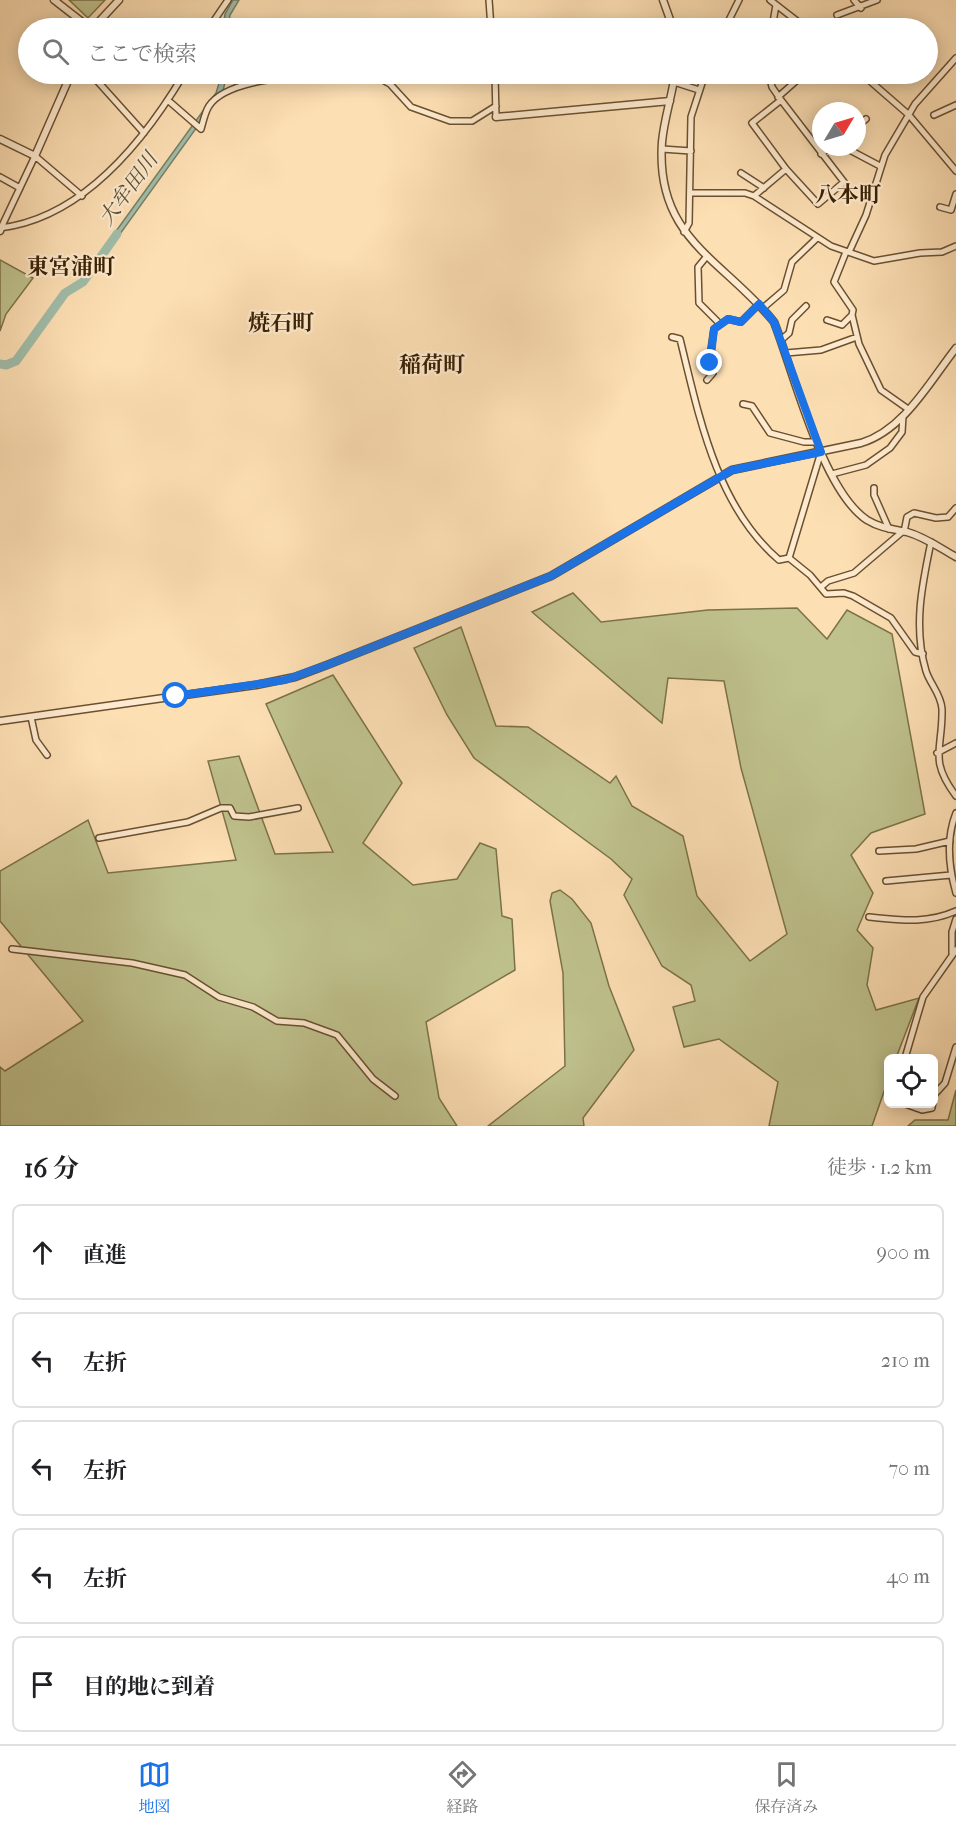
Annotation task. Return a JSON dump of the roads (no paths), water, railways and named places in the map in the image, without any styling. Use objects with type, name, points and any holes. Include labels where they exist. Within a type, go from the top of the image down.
[{"type":"street","points":[[54,0],[78,18]]},
{"type":"street","points":[[101,18],[119,0]]},
{"type":"street","points":[[216,18],[228,0]]},
{"type":"street","points":[[489,0],[490,18]]},
{"type":"street","points":[[663,0],[669,18]]},
{"type":"street","points":[[730,18],[739,0]]},
{"type":"street","points":[[770,0],[793,18]]},
{"type":"street","points":[[854,0],[861,8]]},
{"type":"street","points":[[837,15],[861,8],[877,0]]},
{"type":"street","points":[[774,18],[776,5]]},
{"type":"street","points":[[938,78],[956,58]]},
{"type":"street","points":[[0,229],[67,84]]},
{"type":"street","points":[[100,84],[144,132]]},
{"type":"street","points":[[0,229],[30,221],[92,189],[156,119],[178,84]]},
{"type":"street","points":[[170,102],[201,129],[208,106],[219,95],[234,87],[254,84]]},
{"type":"street","points":[[390,84],[411,107],[450,121],[472,121],[496,106]]},
{"type":"street","points":[[495,84],[496,117],[670,101]]},
{"type":"street","points":[[674,84],[662,149],[667,194],[684,232],[774,322],[821,452],[832,474],[860,514],[889,529],[931,542],[956,557]]},
{"type":"street","points":[[680,84],[699,90]]},
{"type":"street","points":[[684,232],[689,223],[691,117],[701,84]]},
{"type":"street","points":[[773,84],[779,98],[812,142]]},
{"type":"street","points":[[793,84],[752,123],[786,169],[818,204],[844,182],[823,156]]},
{"type":"street","points":[[873,84],[909,115],[956,171]]},
{"type":"street","points":[[908,410],[881,390],[857,337],[853,310],[834,282],[866,215],[880,166],[915,104],[933,84]]},
{"type":"street","points":[[934,115],[956,105]]},
{"type":"street","points":[[0,139],[35,156],[82,196]]},
{"type":"street","points":[[662,149],[691,151]]},
{"type":"street","points":[[861,156],[880,166]]},
{"type":"street","points":[[754,196],[786,169]]},
{"type":"street","points":[[741,173],[764,188]]},
{"type":"street","points":[[0,177],[20,188]]},
{"type":"street","points":[[690,193],[745,193],[754,196],[817,238],[874,261],[920,253],[942,252],[956,246]]},
{"type":"street","points":[[940,207],[951,210],[956,194]]},
{"type":"street","points":[[707,380],[713,373],[710,363],[714,329],[728,319],[741,322],[784,290],[792,262],[817,238]]},
{"type":"street","points":[[707,256],[698,267],[699,303],[720,324]]},
{"type":"street","points":[[781,340],[789,333],[792,320],[806,306]]},
{"type":"street","points":[[827,320],[842,325],[852,315]]},
{"type":"street","points":[[672,337],[680,339],[695,400],[720,476],[761,545],[779,560],[789,558]]},
{"type":"street","points":[[786,353],[821,350],[857,337]]},
{"type":"street","points":[[0,722],[256,685],[305,673],[551,576],[720,476],[743,466],[872,440],[903,416],[956,348]]},
{"type":"street","points":[[743,404],[752,406],[770,433],[804,442],[817,442]]},
{"type":"street","points":[[832,474],[866,465],[890,447],[902,432],[903,416]]},
{"type":"street","points":[[789,558],[821,452]]},
{"type":"street","points":[[874,488],[874,495],[889,529]]},
{"type":"street","points":[[821,587],[828,581],[854,573],[903,532],[907,517],[914,513],[936,518],[948,517],[956,508]]},
{"type":"street","points":[[931,542],[918,611],[922,654],[926,671],[940,699],[938,763],[945,782],[956,796]]},
{"type":"street","points":[[789,558],[826,594],[844,593],[853,596],[891,618],[915,652],[922,654]]},
{"type":"street","points":[[30,717],[36,740],[47,755]]},
{"type":"street","points":[[937,753],[956,743]]},
{"type":"street","points":[[99,838],[188,822],[221,808],[230,808],[234,816],[249,817],[298,808]]},
{"type":"street","points":[[956,813],[951,825],[950,842],[951,875],[956,893]]},
{"type":"street","points":[[879,851],[916,849],[950,842]]},
{"type":"street","points":[[886,881],[951,875]]},
{"type":"street","points":[[869,917],[914,921],[938,919],[956,911]]},
{"type":"street","points":[[906,1054],[923,996],[954,951],[952,932],[956,919]]},
{"type":"street","points":[[12,949],[132,963],[185,975],[219,997],[253,1007],[277,1021],[304,1023],[337,1035],[373,1079],[396,1096]]},
{"type":"street","points":[[938,1091],[945,1083],[956,1047]]},
{"type":"street","points":[[916,1108],[922,1110],[932,1108]]},
{"type":"waterway","name":"大牟田川","points":[[0,364],[6,365],[16,361],[65,293],[83,282],[117,234]]},
{"type":"district","name":"八本町","points":[[848,195]]},
{"type":"district","name":"東宮浦町","points":[[71,267]]},
{"type":"district","name":"焼石町","points":[[281,323]]},
{"type":"district","name":"稲荷町","points":[[432,365]]}]
